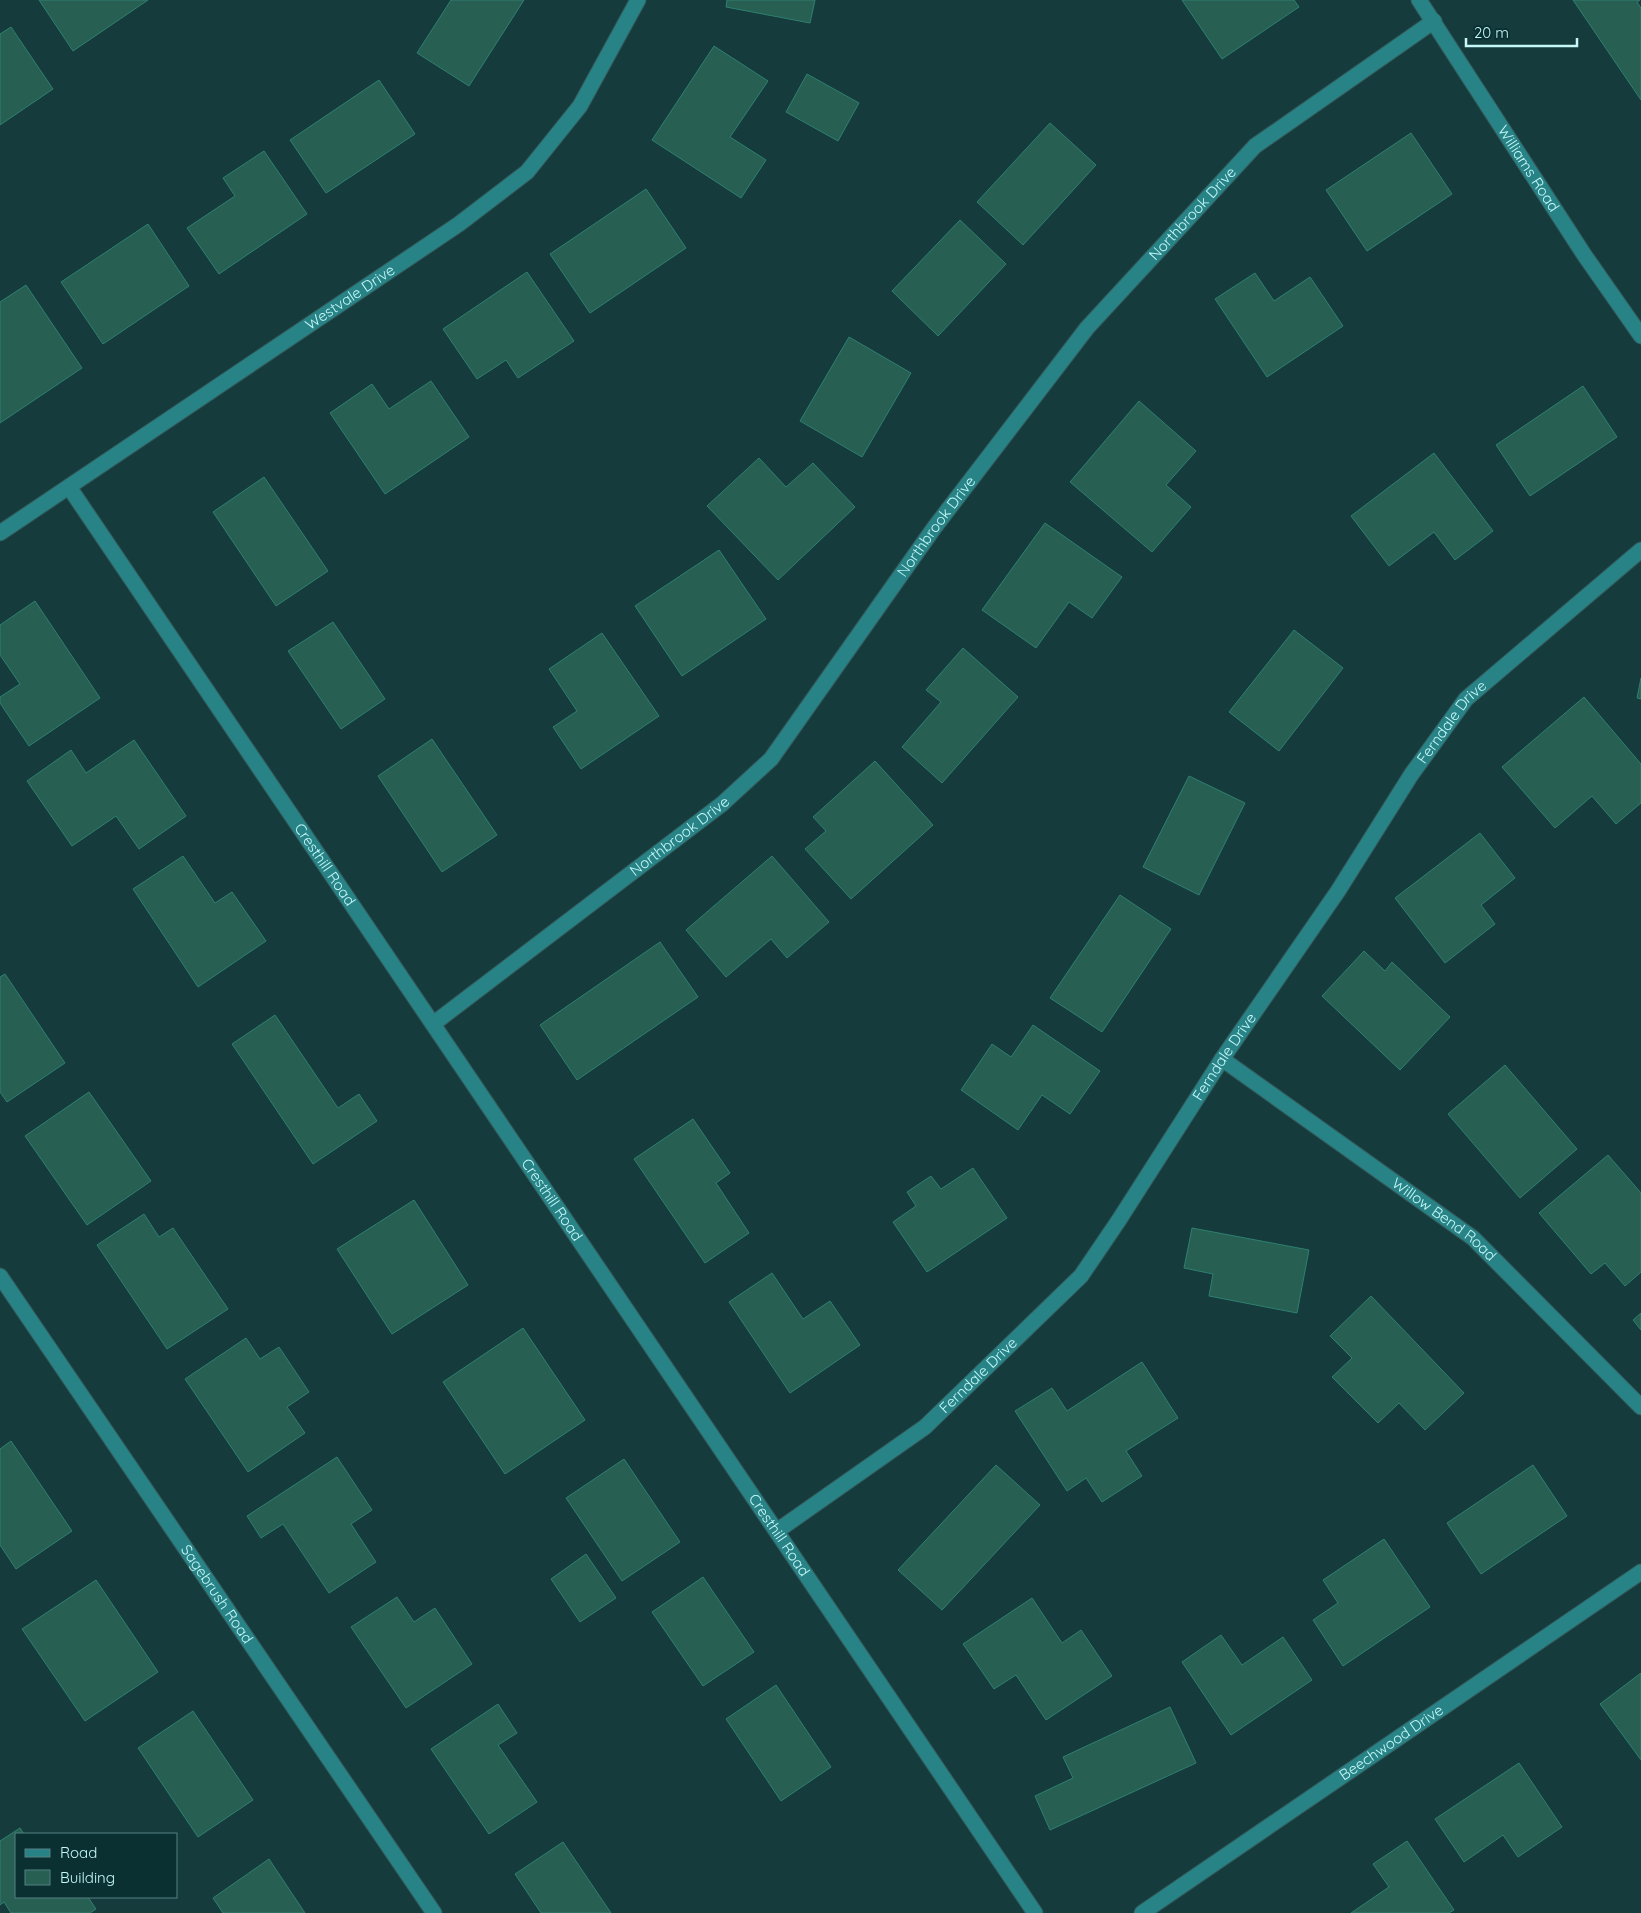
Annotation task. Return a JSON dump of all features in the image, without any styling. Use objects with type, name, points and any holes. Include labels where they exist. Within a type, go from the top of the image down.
[{"type":"street","name":"Westvale Drive","points":[[0,533],[458,224],[527,172],[580,106],[638,0]]},
{"type":"street","name":"Williams Road","points":[[1419,0],[1584,256],[1641,336]]},
{"type":"street","name":"Northbrook Drive","points":[[433,1024],[722,804],[771,759],[934,528],[1087,328],[1255,146],[1434,21]]},
{"type":"street","name":"Cresthill Road","points":[[69,487],[1035,1913]]},
{"type":"street","name":"Ferndale Drive","points":[[777,1531],[925,1427],[1081,1276],[1222,1059],[1338,892],[1411,775],[1466,699],[1641,550]]},
{"type":"street","name":"Willow Bend Road","points":[[1222,1059],[1473,1238],[1641,1407]]},
{"type":"street","name":"Sagebrush Road","points":[[0,1276],[434,1913]]},
{"type":"street","name":"Beechwood Drive","points":[[1142,1913],[1641,1572]]},
{"type":"building","points":[[39,0],[148,0],[73,51]]},
{"type":"building","points":[[451,0],[524,0],[469,86],[417,53]]},
{"type":"building","points":[[727,0],[815,0],[810,23],[726,7]]},
{"type":"building","points":[[1182,0],[1294,0],[1299,7],[1222,59]]},
{"type":"building","points":[[1573,0],[1640,0],[1637,2],[1641,8],[1641,100]]},
{"type":"building","points":[[11,27],[53,89],[0,125],[0,34]]},
{"type":"building","points":[[714,46],[768,81],[730,137],[766,160],[741,198],[652,140]]},
{"type":"building","points":[[807,74],[859,103],[838,141],[786,112]]},
{"type":"building","points":[[379,80],[415,134],[326,193],[290,140]]},
{"type":"building","points":[[1050,123],[1096,165],[1023,245],[977,202]]},
{"type":"building","points":[[1411,133],[1452,194],[1367,251],[1326,190]]},
{"type":"building","points":[[264,151],[307,214],[219,274],[187,228],[235,196],[223,178]]},
{"type":"building","points":[[646,189],[686,248],[590,313],[550,254]]},
{"type":"building","points":[[960,220],[1006,264],[938,336],[892,291]]},
{"type":"building","points":[[148,224],[189,286],[103,344],[61,282]]},
{"type":"building","points":[[527,272],[574,341],[518,378],[506,360],[477,379],[443,329]]},
{"type":"building","points":[[1255,273],[1274,301],[1310,277],[1343,326],[1267,377],[1215,299]]},
{"type":"building","points":[[26,285],[82,368],[0,423],[0,302]]},
{"type":"building","points":[[849,337],[911,373],[862,457],[800,421]]},
{"type":"building","points":[[431,381],[469,437],[385,494],[330,413],[372,384],[389,409]]},
{"type":"building","points":[[1583,386],[1617,437],[1530,496],[1496,445]]},
{"type":"building","points":[[1139,401],[1196,451],[1166,485],[1191,507],[1152,552],[1070,482]]},
{"type":"building","points":[[1434,453],[1493,531],[1455,560],[1434,532],[1389,566],[1351,516]]},
{"type":"building","points":[[759,458],[786,487],[813,463],[855,507],[778,580],[707,506]]},
{"type":"building","points":[[264,477],[328,571],[276,606],[213,512]]},
{"type":"building","points":[[1045,523],[1122,577],[1092,618],[1069,602],[1036,648],[982,610]]},
{"type":"building","points":[[719,550],[766,619],[682,676],[635,606]]},
{"type":"building","points":[[35,601],[100,698],[29,746],[0,703],[0,697],[20,684],[0,655],[0,625]]},
{"type":"building","points":[[333,622],[385,699],[341,729],[288,651]]},
{"type":"building","points":[[1294,630],[1343,668],[1279,751],[1229,712]]},
{"type":"building","points":[[602,633],[659,716],[581,769],[553,727],[577,711],[549,669]]},
{"type":"building","points":[[963,648],[1018,697],[942,783],[902,747],[941,702],[926,690]]},
{"type":"building","points":[[1641,678],[1641,699],[1637,698]]},
{"type":"building","points":[[1584,697],[1641,764],[1641,803],[1616,824],[1592,796],[1555,828],[1502,767]]},
{"type":"building","points":[[432,739],[497,835],[442,872],[378,776]]},
{"type":"building","points":[[134,740],[186,816],[139,849],[116,816],[72,846],[27,781],[71,750],[86,773]]},
{"type":"building","points":[[875,761],[933,825],[851,899],[805,849],[826,831],[813,817]]},
{"type":"building","points":[[1189,776],[1245,803],[1199,895],[1143,867]]},
{"type":"building","points":[[1480,833],[1515,878],[1481,905],[1495,924],[1445,963],[1395,898]]},
{"type":"building","points":[[183,856],[215,903],[232,892],[266,941],[198,987],[133,889]]},
{"type":"building","points":[[772,856],[829,922],[787,958],[771,939],[726,977],[686,930]]},
{"type":"building","points":[[1120,895],[1171,929],[1102,1032],[1050,998]]},
{"type":"building","points":[[660,942],[698,997],[577,1080],[540,1025]]},
{"type":"building","points":[[1364,951],[1385,971],[1392,962],[1450,1017],[1400,1070],[1322,996]]},
{"type":"building","points":[[5,974],[65,1063],[7,1102],[0,1092],[0,977]]},
{"type":"building","points":[[275,1015],[338,1108],[359,1094],[377,1121],[313,1164],[232,1044]]},
{"type":"building","points":[[1033,1025],[1100,1071],[1070,1114],[1042,1095],[1018,1130],[961,1090],[992,1044],[1011,1057]]},
{"type":"building","points":[[1505,1065],[1577,1149],[1520,1198],[1448,1114]]},
{"type":"building","points":[[89,1092],[151,1181],[87,1225],[25,1136]]},
{"type":"building","points":[[693,1119],[730,1173],[716,1183],[749,1233],[705,1263],[634,1159]]},
{"type":"building","points":[[1608,1155],[1641,1193],[1641,1272],[1625,1286],[1605,1263],[1591,1274],[1539,1213]]},
{"type":"building","points":[[973,1168],[1007,1218],[927,1272],[893,1222],[916,1206],[907,1192],[931,1176],[941,1189]]},
{"type":"building","points":[[414,1200],[468,1285],[392,1334],[337,1249]]},
{"type":"building","points":[[144,1214],[159,1237],[173,1228],[228,1309],[167,1349],[97,1245]]},
{"type":"building","points":[[1192,1228],[1309,1250],[1297,1313],[1209,1296],[1213,1274],[1184,1268]]},
{"type":"building","points":[[772,1273],[803,1319],[830,1301],[860,1345],[790,1393],[729,1302]]},
{"type":"building","points":[[1371,1296],[1464,1393],[1425,1430],[1399,1403],[1378,1423],[1332,1377],[1352,1358],[1330,1336]]},
{"type":"building","points":[[1641,1313],[1641,1330],[1633,1320]]},
{"type":"building","points":[[523,1328],[585,1420],[505,1474],[443,1382]]},
{"type":"building","points":[[246,1338],[260,1359],[279,1347],[309,1392],[287,1407],[305,1433],[248,1472],[185,1379]]},
{"type":"building","points":[[1142,1362],[1178,1418],[1126,1451],[1142,1476],[1102,1502],[1086,1478],[1067,1491],[1015,1411],[1052,1388],[1067,1411]]},
{"type":"building","points":[[11,1441],[72,1531],[16,1569],[0,1545],[0,1449]]},
{"type":"building","points":[[337,1457],[372,1510],[351,1524],[376,1562],[329,1593],[283,1524],[261,1538],[247,1516]]},
{"type":"building","points":[[624,1459],[680,1542],[622,1581],[566,1498]]},
{"type":"building","points":[[996,1465],[1040,1505],[942,1610],[898,1570]]},
{"type":"building","points":[[1533,1465],[1567,1516],[1481,1574],[1447,1523]]},
{"type":"building","points":[[1384,1539],[1430,1607],[1343,1666],[1313,1620],[1338,1603],[1323,1580]]},
{"type":"building","points":[[586,1554],[616,1598],[580,1622],[551,1579]]},
{"type":"building","points":[[703,1577],[754,1652],[703,1686],[652,1612]]},
{"type":"building","points":[[96,1580],[158,1672],[85,1721],[22,1629]]},
{"type":"building","points":[[397,1597],[414,1622],[435,1608],[472,1664],[406,1708],[351,1627]]},
{"type":"building","points":[[1032,1598],[1062,1643],[1081,1630],[1112,1676],[1046,1720],[1016,1675],[994,1689],[963,1644]]},
{"type":"building","points":[[1221,1635],[1242,1665],[1283,1637],[1312,1680],[1231,1735],[1182,1662]]},
{"type":"building","points":[[1641,1673],[1641,1760],[1600,1704]]},
{"type":"building","points":[[776,1685],[831,1767],[781,1801],[726,1719]]},
{"type":"building","points":[[498,1704],[517,1733],[498,1745],[537,1802],[489,1834],[431,1749]]},
{"type":"building","points":[[1170,1707],[1196,1763],[1050,1830],[1035,1796],[1073,1778],[1063,1757]]},
{"type":"building","points":[[193,1711],[253,1800],[198,1837],[138,1748]]},
{"type":"building","points":[[1519,1763],[1562,1827],[1518,1857],[1503,1835],[1464,1862],[1435,1819]]},
{"type":"building","points":[[20,1828],[23,1833],[15,1833],[15,1898],[89,1898],[96,1909],[90,1913],[11,1913],[4,1902],[0,1905],[0,1841]]},
{"type":"building","points":[[1407,1841],[1454,1910],[1449,1913],[1351,1913],[1389,1887],[1373,1864]]},
{"type":"building","points":[[563,1842],[611,1913],[541,1913],[515,1874]]},
{"type":"building","points":[[269,1859],[305,1913],[223,1913],[213,1898]]}]
